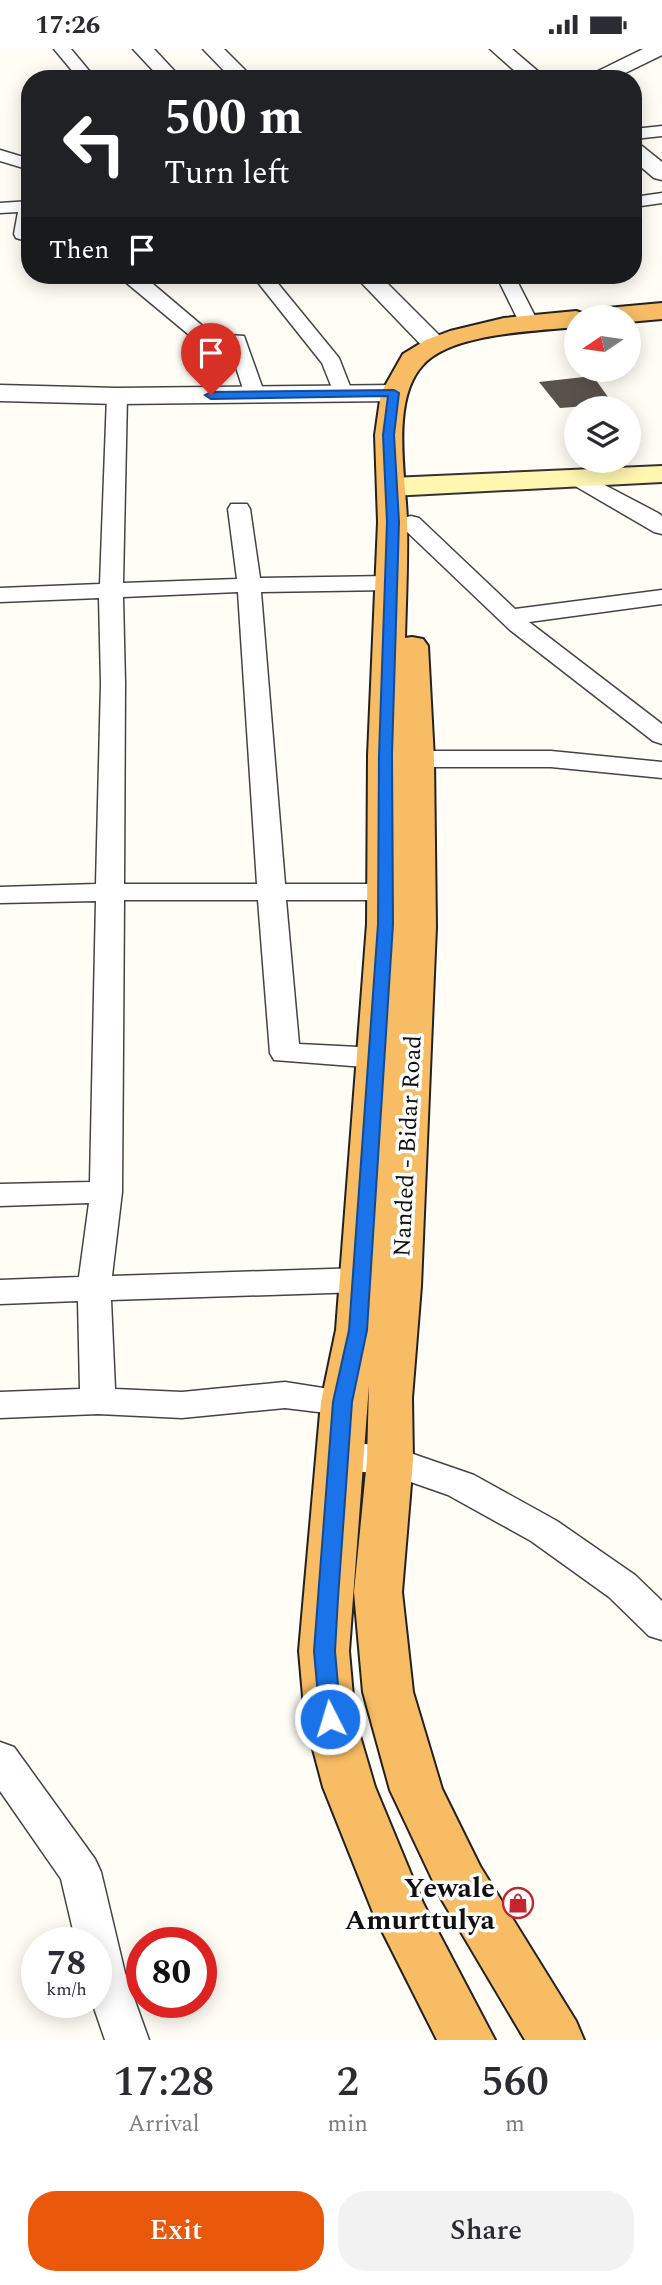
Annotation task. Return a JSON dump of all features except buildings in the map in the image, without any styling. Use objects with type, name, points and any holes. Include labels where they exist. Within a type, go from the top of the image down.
[{"type":"highway","points":[[641,313],[662,311]]},
{"type":"highway","name":"Nanded - Bidar Road","points":[[401,757],[390,583],[404,499],[389,435],[394,393],[412,360],[435,345],[459,336],[564,320]]},
{"type":"highway","points":[[641,326],[662,325]]},
{"type":"highway","name":"Nanded - Bidar Road","points":[[556,2040],[461,1883],[416,1790],[388,1692],[379,1592],[390,1460],[390,1398],[400,1286],[401,757],[409,583],[404,499],[410,401],[423,378],[438,362],[458,350],[490,342],[564,333]]},
{"type":"highway","name":"Nanded - Bidar Road","points":[[402,892],[378,1058],[358,1330],[343,1402],[324,1651],[330,1719],[349,1787],[401,1915],[467,2040]]},
{"type":"main road","points":[[404,499],[578,478],[662,474]]},
{"type":"street","points":[[62,49],[80,70]]},
{"type":"street","points":[[143,49],[164,70]]},
{"type":"street","points":[[214,49],[235,70]]},
{"type":"street","points":[[500,49],[526,70]]},
{"type":"street","points":[[615,70],[658,49]]},
{"type":"street","points":[[642,133],[662,131]]},
{"type":"street","points":[[0,155],[21,182]]},
{"type":"street","points":[[642,157],[662,173]]},
{"type":"street","points":[[0,208],[21,195]]},
{"type":"street","points":[[642,201],[662,198]]},
{"type":"street","points":[[141,284],[207,339],[237,340],[255,395]]},
{"type":"street","points":[[268,284],[332,362],[343,394]]},
{"type":"street","points":[[375,284],[435,345]]},
{"type":"street","points":[[509,284],[529,324]]},
{"type":"street","points":[[0,393],[117,396],[394,393]]},
{"type":"street","points":[[98,1401],[94,1288],[106,1192],[108,892],[113,683],[111,591],[117,396]]},
{"type":"street","points":[[578,478],[662,527]]},
{"type":"street","points":[[404,499],[509,617],[662,736]]},
{"type":"street","points":[[239,509],[249,585],[254,681],[285,1053],[378,1058]]},
{"type":"street","points":[[0,595],[249,585],[390,583]]},
{"type":"street","points":[[509,617],[662,597]]},
{"type":"street","points":[[401,757],[551,759],[662,770]]},
{"type":"street","points":[[0,895],[108,892],[402,892]]},
{"type":"street","points":[[0,1195],[106,1192]]},
{"type":"street","points":[[0,1292],[361,1280]]},
{"type":"street","points":[[0,1405],[98,1401],[182,1405],[285,1395],[343,1402]]},
{"type":"street","points":[[340,1456],[390,1460],[461,1485],[544,1531],[622,1586],[662,1625]]},
{"type":"street","points":[[0,1759],[80,1872],[104,1973],[127,2040]]},
{"type":"place","name":"Yewale Amurttulya","points":[[518,1903]]},
{"type":"route","points":[[211,395],[394,393],[389,435],[393,522],[386,755],[385,924],[358,1330],[343,1402],[324,1651],[330,1719]]}]
